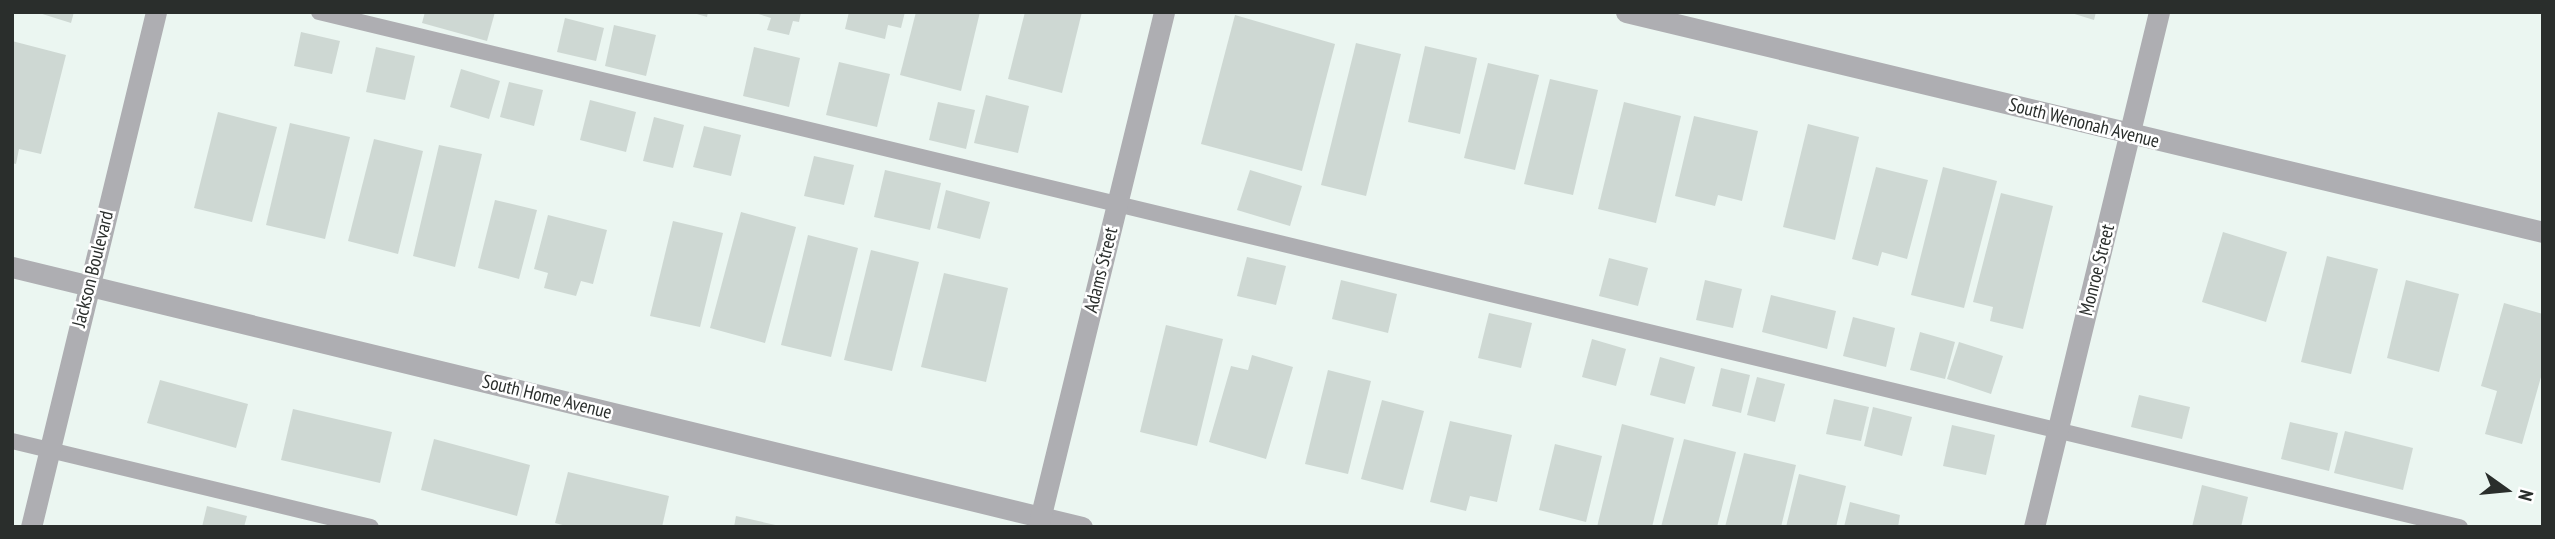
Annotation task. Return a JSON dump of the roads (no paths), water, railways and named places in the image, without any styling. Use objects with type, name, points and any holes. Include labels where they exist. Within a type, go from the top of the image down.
[{"type":"street","name":"Jackson Boulevard","points":[[31,527],[156,12]]},
{"type":"street","name":"Adams Street","points":[[1039,522],[1164,12]]},
{"type":"street","name":"South Wenonah Avenue","points":[[1626,12],[2543,232]]},
{"type":"street","name":"Monroe Street","points":[[2035,527],[2159,12]]},
{"type":"street","name":"South Home Avenue","points":[[12,267],[1039,522],[1082,527]]},
{"type":"lane","points":[[319,12],[2460,527]]},
{"type":"lane","points":[[12,441],[371,527]]}]
